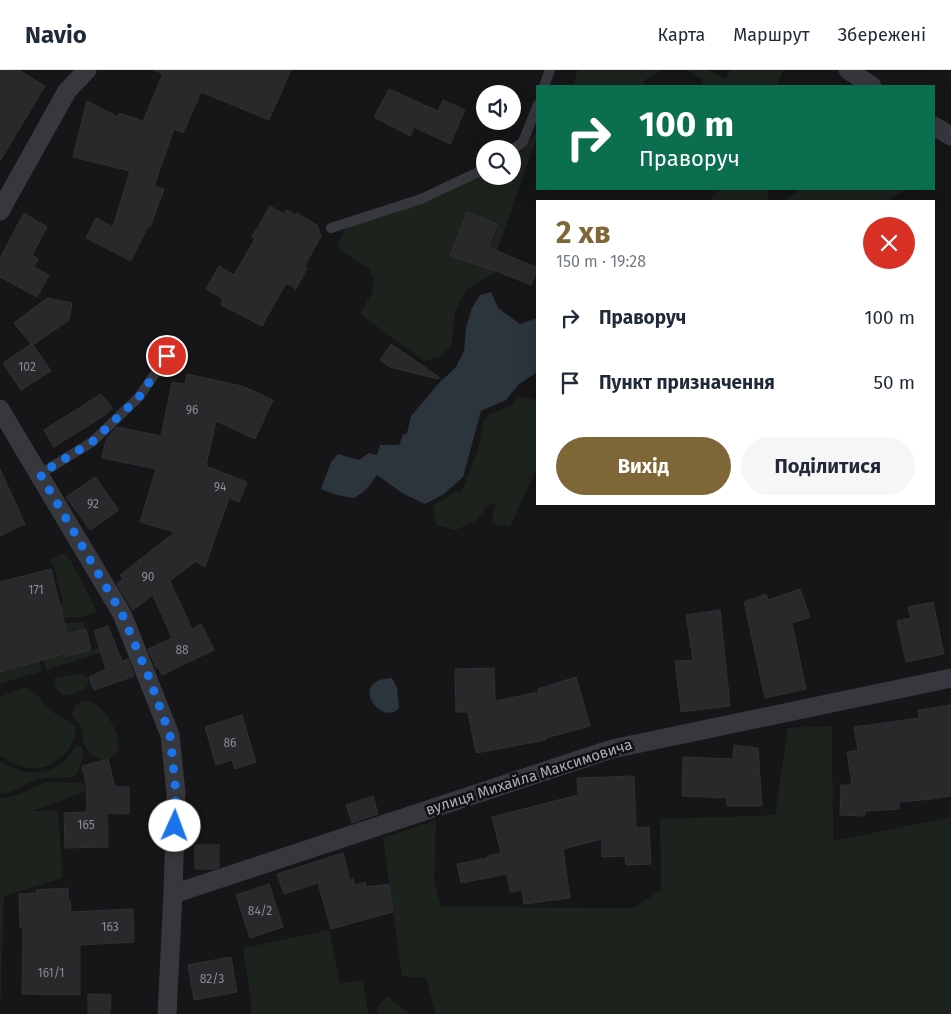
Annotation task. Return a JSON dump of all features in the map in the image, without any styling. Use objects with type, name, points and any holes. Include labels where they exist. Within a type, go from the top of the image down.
[{"type":"street","points":[[0,211],[66,91],[87,70]]},
{"type":"street","points":[[848,70],[870,85]]},
{"type":"street","points":[[935,127],[951,136]]},
{"type":"street","points":[[0,409],[122,614],[170,735],[176,793],[167,1014]]},
{"type":"street","name":"вулиця Михайла Максимовича","points":[[173,894],[612,748],[951,678]]},
{"type":"lane","points":[[544,85],[550,70]]},
{"type":"lane","points":[[521,143],[536,109]]},
{"type":"lane","points":[[331,228],[421,199],[476,173]]},
{"type":"lane","points":[[40,474],[92,442],[139,397],[167,356]]},
{"type":"shaded area","points":[[578,70],[661,70],[643,81],[644,85],[573,85]]},
{"type":"shaded area","points":[[688,70],[707,70],[725,79],[731,70],[783,70],[777,85],[702,85],[703,80]]},
{"type":"shaded area","points":[[536,132],[536,140],[521,183],[521,151]]},
{"type":"shaded area","points":[[476,178],[476,185],[520,185],[492,265],[498,271],[466,290],[455,311],[452,343],[442,356],[424,361],[360,314],[372,293],[374,279],[369,269],[340,250],[338,244],[346,227],[389,215],[431,200]]},
{"type":"shaded area","points":[[720,190],[768,190],[768,200],[709,200]]},
{"type":"shaded area","points":[[799,190],[904,190],[888,200],[784,200]]},
{"type":"shaded area","points":[[491,292],[498,308],[520,324],[536,318],[536,373],[518,385],[506,400],[481,411],[463,477],[444,494],[425,504],[402,493],[377,475],[366,490],[354,498],[337,495],[321,489],[331,462],[338,454],[359,460],[369,453],[377,455],[380,445],[399,445],[403,435],[407,433],[411,416],[439,383],[456,367],[464,351],[466,328],[472,308],[480,295]]},
{"type":"shaded area","points":[[518,397],[536,400],[536,470],[510,527],[491,523],[496,503],[487,506],[477,520],[456,530],[436,525],[433,506],[455,492],[461,493],[478,449],[483,423],[488,415],[512,405]]},
{"type":"shaded area","points":[[64,553],[71,561],[97,612],[81,617],[48,618],[46,608],[63,604],[54,566],[49,560]]},
{"type":"shaded area","points":[[84,622],[85,629],[59,636],[64,658],[114,644],[101,653],[46,670],[36,628],[47,624]]},
{"type":"shaded area","points":[[32,629],[42,671],[0,684],[0,673],[34,662],[26,631]]},
{"type":"shaded area","points":[[81,673],[89,681],[86,689],[73,694],[63,695],[57,690],[54,678]]},
{"type":"shaded area","points":[[392,678],[397,688],[399,708],[392,713],[384,712],[377,708],[370,694],[371,686],[378,681]]},
{"type":"shaded area","points":[[24,687],[36,693],[50,710],[76,728],[72,744],[67,751],[54,762],[38,768],[15,764],[0,756],[0,697]]},
{"type":"shaded area","points":[[84,700],[93,703],[102,710],[115,730],[118,750],[114,756],[105,759],[95,757],[85,747],[81,728],[72,715],[75,705]]},
{"type":"shaded area","points":[[832,726],[833,841],[951,817],[951,1014],[436,1014],[426,978],[402,976],[383,838],[436,820],[434,882],[441,907],[633,908],[661,890],[660,819],[775,815],[788,728]]},
{"type":"shaded area","points":[[76,746],[81,746],[83,756],[79,770],[75,775],[66,778],[44,778],[11,792],[0,793],[0,761],[22,771],[42,772],[60,764]]},
{"type":"shaded area","points":[[48,782],[83,783],[86,791],[32,811],[58,811],[63,878],[4,896],[0,1014],[0,798],[18,794]]},
{"type":"shaded area","points":[[329,930],[340,983],[363,981],[368,1014],[251,1014],[251,1000],[243,948]]},
{"type":"shaded area","points":[[387,996],[409,1014],[378,1014],[377,1008]]},
{"type":"building","points":[[0,70],[19,70],[45,86],[0,161]]},
{"type":"building","points":[[154,70],[291,70],[269,120],[201,92],[183,133],[174,129],[154,186],[164,189],[150,227],[148,226],[131,261],[86,238],[96,218],[113,227],[130,171],[73,157],[87,101],[118,117],[119,113],[143,121],[163,74]]},
{"type":"building","points":[[389,89],[438,111],[443,100],[465,110],[450,144],[414,127],[410,136],[374,117]]},
{"type":"building","points":[[270,206],[284,214],[286,210],[296,215],[297,213],[317,225],[321,236],[304,267],[307,268],[296,289],[286,283],[262,326],[221,305],[223,299],[206,289],[219,266],[234,275],[255,239],[252,237]]},
{"type":"building","points":[[467,212],[497,224],[488,247],[536,267],[536,273],[531,285],[450,256]]},
{"type":"building","points":[[24,213],[47,227],[32,255],[38,259],[34,267],[49,275],[37,297],[0,277],[0,258]]},
{"type":"building","points":[[47,298],[72,303],[69,320],[33,345],[51,371],[21,390],[3,363],[31,344],[14,323]]},
{"type":"building","points":[[391,344],[439,377],[438,379],[390,367],[380,360]]},
{"type":"building","points":[[187,374],[242,386],[273,400],[255,439],[216,421],[206,466],[247,482],[239,502],[229,498],[205,567],[196,561],[170,581],[192,629],[201,624],[214,650],[162,675],[158,667],[156,668],[148,649],[172,638],[153,595],[133,610],[117,584],[123,579],[120,575],[175,532],[140,522],[156,469],[102,458],[106,439],[117,427],[161,436],[172,382],[185,384]]},
{"type":"building","points":[[101,394],[113,408],[54,447],[44,430]]},
{"type":"building","points":[[0,469],[25,524],[0,536]]},
{"type":"building","points":[[95,477],[119,510],[90,530],[66,497]]},
{"type":"building","points":[[51,569],[67,634],[86,629],[91,650],[65,657],[64,654],[0,672],[0,582]]},
{"type":"building","points":[[800,589],[810,617],[792,623],[806,689],[765,698],[744,602],[766,594],[768,600]]},
{"type":"building","points":[[933,602],[944,654],[906,662],[897,621],[911,618],[908,607]]},
{"type":"building","points":[[720,610],[730,706],[681,712],[675,661],[693,660],[686,615]]},
{"type":"building","points":[[108,626],[122,661],[128,659],[134,676],[94,690],[89,677],[106,669],[94,631]]},
{"type":"building","points":[[494,668],[495,701],[539,692],[538,689],[576,677],[590,726],[546,738],[546,740],[476,753],[468,712],[456,712],[455,669]]},
{"type":"building","points":[[951,705],[951,796],[899,802],[899,809],[865,811],[864,816],[840,815],[841,785],[852,785],[847,752],[858,750],[854,727],[919,718],[918,710]]},
{"type":"building","points":[[242,715],[256,762],[235,769],[232,760],[216,765],[205,727]]},
{"type":"building","points":[[734,745],[758,748],[762,806],[727,806],[727,798],[682,796],[683,757],[733,759]]},
{"type":"building","points":[[108,759],[115,787],[129,787],[129,814],[107,813],[108,847],[65,848],[64,813],[87,812],[86,783],[82,766]]},
{"type":"building","points":[[634,776],[636,828],[649,827],[651,864],[626,865],[625,856],[602,857],[602,839],[563,849],[570,898],[524,904],[522,890],[510,892],[507,874],[461,883],[457,864],[488,858],[487,856],[501,853],[492,817],[578,795],[577,778]]},
{"type":"building","points":[[373,796],[378,814],[352,823],[346,805]]},
{"type":"building","points":[[195,845],[219,845],[219,867],[214,869],[195,869]]},
{"type":"building","points":[[343,853],[350,880],[353,879],[355,885],[365,882],[366,887],[389,884],[393,912],[331,929],[318,883],[284,894],[277,874]]},
{"type":"building","points":[[269,884],[283,927],[250,938],[236,895]]},
{"type":"building","points":[[68,888],[71,912],[133,909],[134,942],[80,945],[80,995],[22,994],[23,927],[20,927],[19,894],[37,893],[36,890]]},
{"type":"building","points":[[231,957],[237,992],[194,1000],[188,965]]},
{"type":"building","points":[[88,994],[111,995],[110,1014],[88,1014]]},
{"type":"route","points":[[167,356],[139,397],[92,442],[40,474],[122,614],[148,675],[170,735],[176,793],[175,826]]}]
